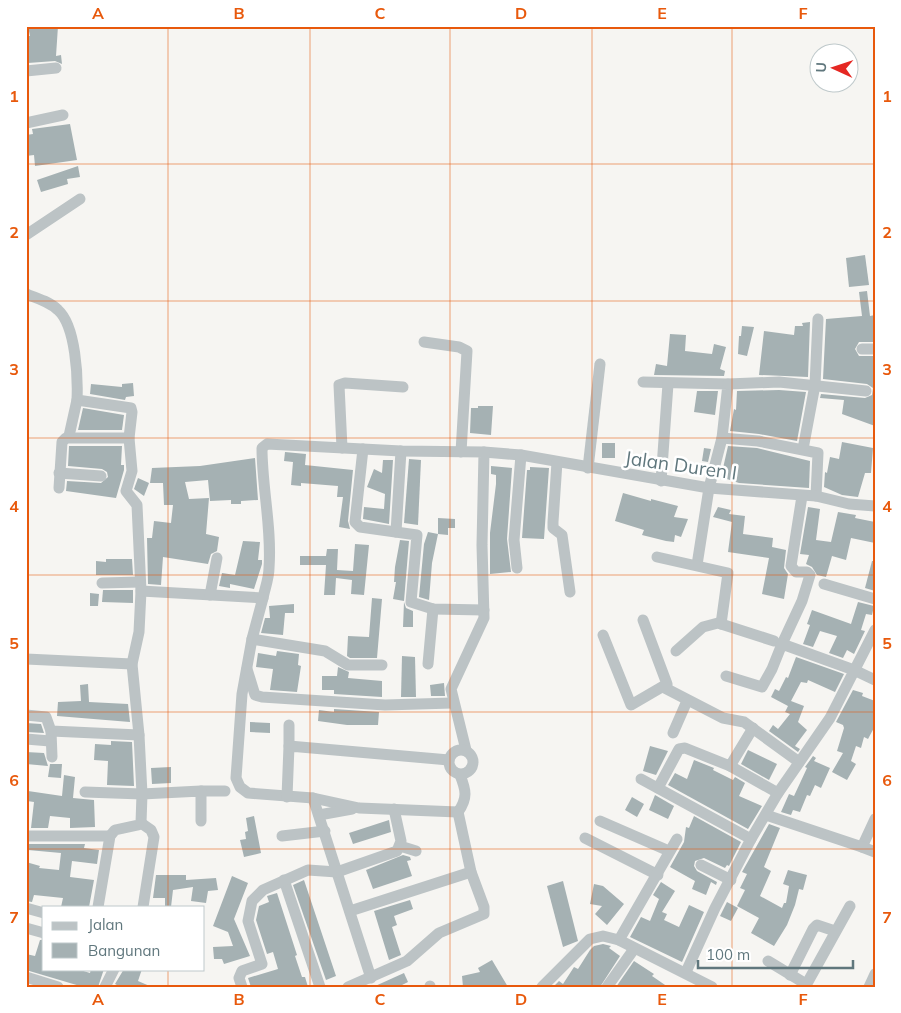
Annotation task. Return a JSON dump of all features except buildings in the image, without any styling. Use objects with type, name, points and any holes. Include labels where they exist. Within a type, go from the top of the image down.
[{"type":"street","points":[[26,71],[56,68]]},
{"type":"street","points":[[26,123],[63,115]]},
{"type":"street","points":[[26,235],[80,199]]},
{"type":"street","points":[[26,294],[46,302],[59,310],[70,333],[73,348],[78,378],[77,400],[69,436],[62,442],[59,488]]},
{"type":"street","points":[[803,449],[815,385],[818,319]]},
{"type":"street","points":[[424,342],[459,347],[466,351],[460,452]]},
{"type":"street","points":[[862,349],[875,349]]},
{"type":"street","points":[[588,468],[600,364]]},
{"type":"street","points":[[643,382],[728,384],[778,382],[866,391]]},
{"type":"street","points":[[342,448],[339,385],[345,383],[403,387]]},
{"type":"street","points":[[661,481],[668,384]]},
{"type":"street","points":[[697,565],[709,488],[722,438],[728,384]]},
{"type":"street","points":[[77,400],[131,408],[132,416],[129,438],[132,471],[126,491],[137,505],[140,587],[139,632],[132,664],[139,735],[142,794],[141,823]]},
{"type":"street","points":[[69,436],[129,438]]},
{"type":"street","points":[[722,438],[803,449],[819,454],[816,496]]},
{"type":"street","name":"Jalan Duren I","points":[[262,598],[269,569],[269,532],[262,448],[267,444],[521,455],[709,488],[816,496],[850,504],[875,506]]},
{"type":"street","points":[[363,449],[355,522],[360,527],[417,535],[411,602],[432,609],[484,610]]},
{"type":"street","points":[[396,532],[401,451]]},
{"type":"street","points":[[460,775],[470,771],[473,757],[466,750],[452,703],[450,689],[484,618],[482,545],[484,452]]},
{"type":"street","points":[[517,568],[514,540],[521,455]]},
{"type":"street","points":[[556,462],[552,522],[553,528],[562,535],[570,592]]},
{"type":"street","points":[[59,473],[102,476]]},
{"type":"street","points":[[726,676],[762,687],[772,669],[778,642],[802,601],[810,575],[807,572],[796,572],[791,566],[802,496]]},
{"type":"street","points":[[657,557],[728,573],[721,624]]},
{"type":"street","points":[[210,595],[216,558]]},
{"type":"street","points":[[102,583],[210,595],[262,598],[242,694],[236,778],[240,787],[248,793],[312,798],[359,808],[458,812]]},
{"type":"street","points":[[824,584],[875,598]]},
{"type":"street","points":[[428,664],[432,609]]},
{"type":"street","points":[[603,636],[630,704],[667,684],[643,620]]},
{"type":"street","points":[[676,651],[703,627],[721,624],[778,642],[854,670],[875,680]]},
{"type":"street","points":[[686,972],[751,839],[778,793],[830,718],[875,630]]},
{"type":"street","points":[[252,639],[324,651],[348,665],[382,665]]},
{"type":"street","points":[[26,658],[132,664]]},
{"type":"street","points":[[247,667],[255,695],[262,697],[385,705],[452,703]]},
{"type":"street","points":[[663,687],[723,718],[740,720],[799,762]]},
{"type":"street","points":[[672,733],[687,700]]},
{"type":"street","points":[[26,715],[46,717],[52,757]]},
{"type":"street","points":[[287,797],[289,725]]},
{"type":"street","points":[[730,766],[752,728]]},
{"type":"street","points":[[26,739],[50,736],[139,735]]},
{"type":"street","points":[[289,746],[449,760]]},
{"type":"street","points":[[658,788],[681,748],[730,766],[778,793]]},
{"type":"street","points":[[348,987],[407,961],[440,933],[484,914],[484,907],[471,872],[458,812],[464,804],[466,797],[460,775],[450,767],[449,760],[452,753],[458,750],[466,750]]},
{"type":"street","points":[[642,779],[751,839]]},
{"type":"street","points":[[200,791],[201,822]]},
{"type":"street","points":[[85,792],[142,794],[225,791]]},
{"type":"street","points":[[312,798],[371,978]]},
{"type":"street","points":[[319,815],[359,808]]},
{"type":"street","points":[[242,987],[239,978],[242,971],[262,964],[248,921],[252,901],[263,890],[308,870],[337,872],[397,851],[400,846],[394,809]]},
{"type":"street","points":[[766,815],[875,852]]},
{"type":"street","points":[[862,847],[875,820]]},
{"type":"street","points":[[600,821],[670,851]]},
{"type":"street","points":[[98,906],[110,836],[115,830],[141,823]]},
{"type":"street","points":[[141,823],[151,830],[154,837],[143,906]]},
{"type":"street","points":[[282,836],[324,831]]},
{"type":"street","points":[[26,836],[110,836]]},
{"type":"street","points":[[585,838],[658,875]]},
{"type":"street","points":[[619,940],[677,839]]},
{"type":"street","points":[[400,846],[416,851]]},
{"type":"street","points":[[701,865],[731,880]]},
{"type":"street","points":[[350,911],[471,872]]},
{"type":"street","points":[[284,880],[320,987]]},
{"type":"street","points":[[768,961],[790,974],[805,986],[850,906]]},
{"type":"street","points":[[26,908],[42,912]]},
{"type":"street","points":[[790,974],[813,929],[817,925],[822,925],[836,931]]},
{"type":"street","points":[[26,928],[42,932]]},
{"type":"street","points":[[542,987],[590,939],[603,936],[619,940],[634,949],[686,972],[712,987]]},
{"type":"street","points":[[607,987],[634,949]]},
{"type":"street","points":[[105,987],[114,970]]},
{"type":"street","points":[[869,987],[875,974]]},
{"type":"street","points":[[26,977],[43,985],[58,987]]}]
